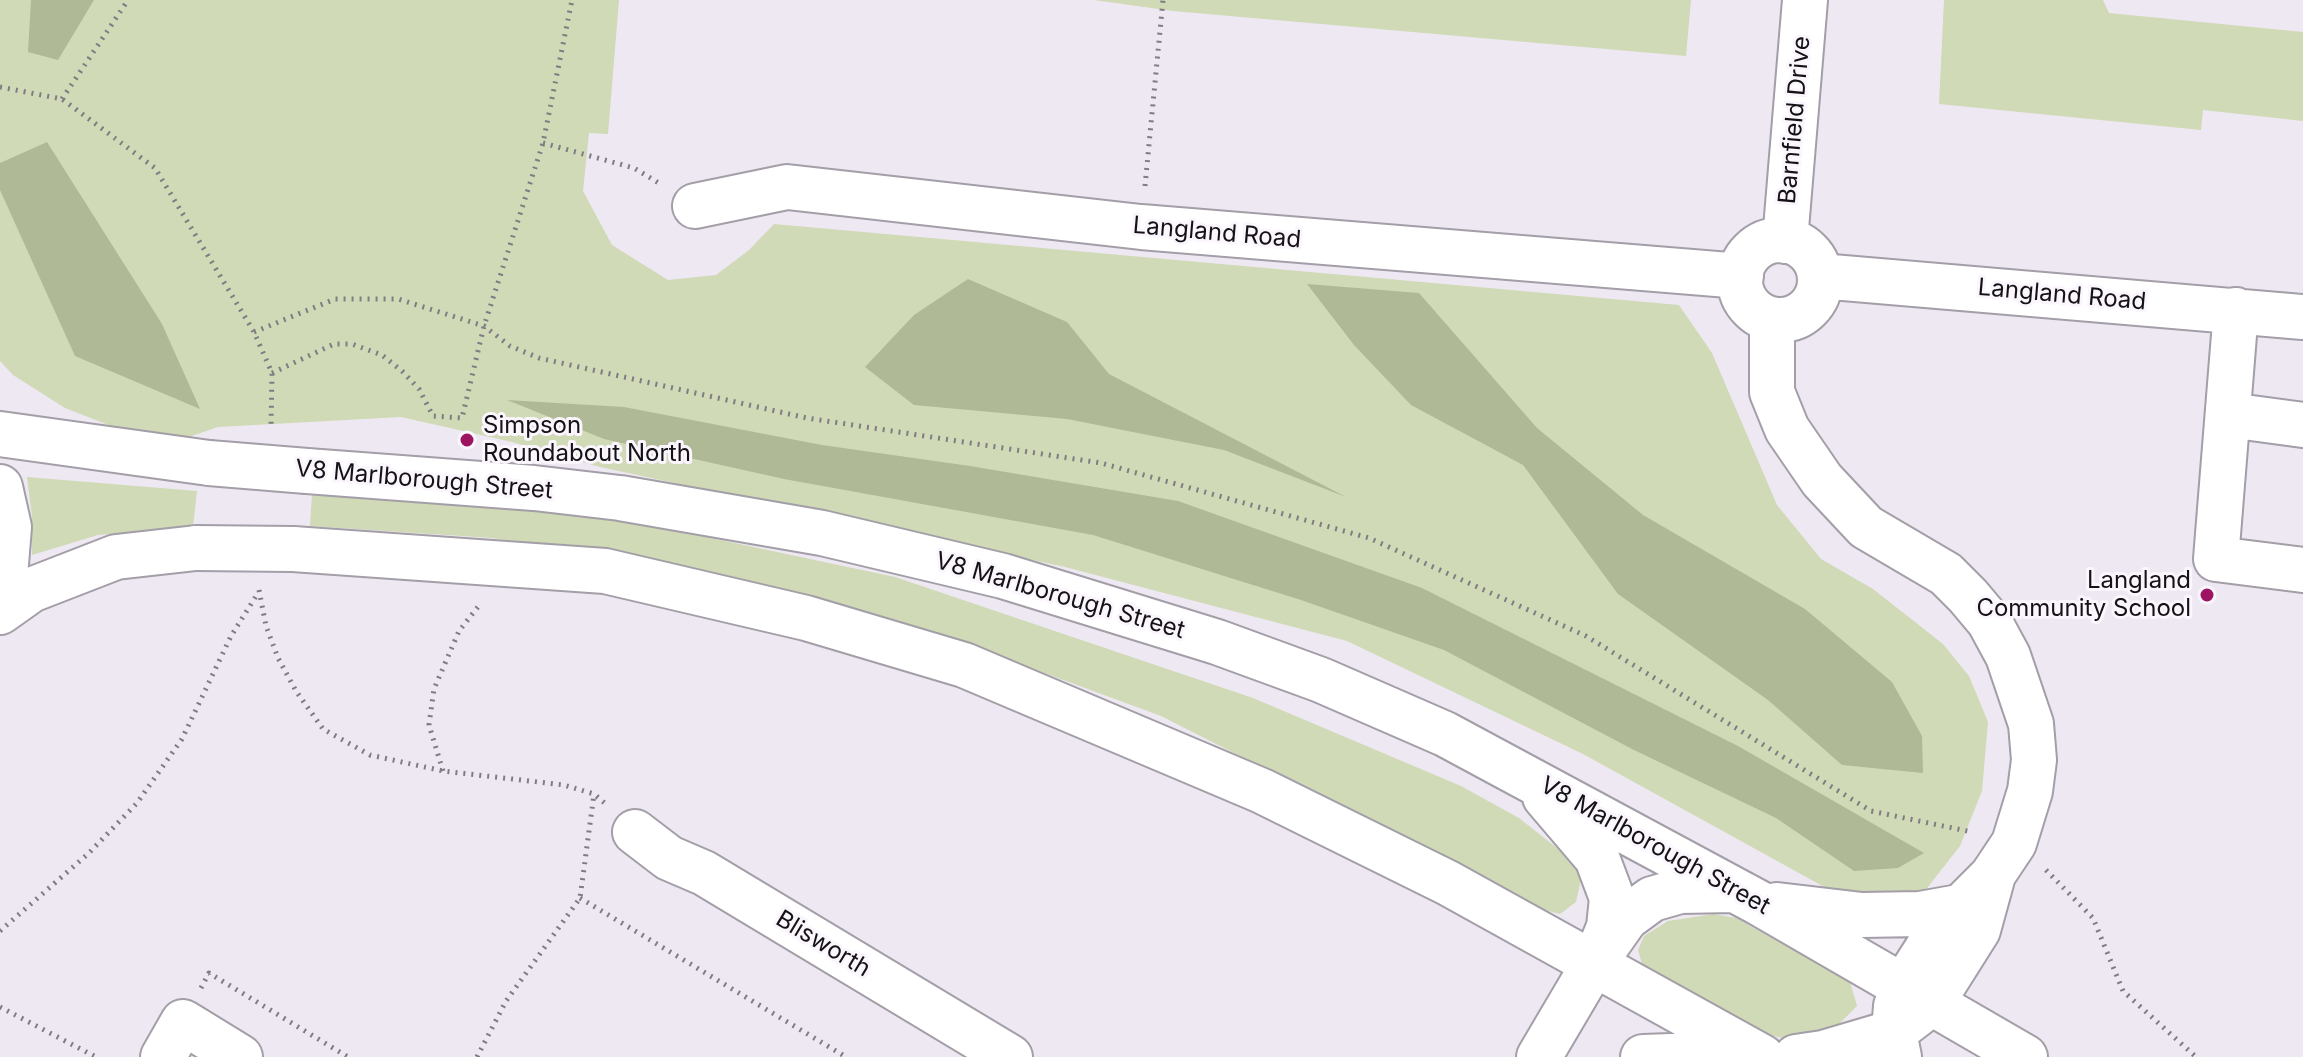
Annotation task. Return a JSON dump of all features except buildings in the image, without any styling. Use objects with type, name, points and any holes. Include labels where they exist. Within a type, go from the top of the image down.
[{"type":"street","name":"Barnfield Drive","points":[[1785,241],[1805,0]]},
{"type":"street","name":"Langland Road","points":[[695,206],[787,187],[1141,227],[1741,276]]},
{"type":"street","points":[[1772,241],[1785,241],[1808,252],[1820,276],[1820,288],[1807,309],[1786,320],[1772,319],[1752,308],[1741,288],[1741,276],[1751,254],[1772,241]]},
{"type":"street","name":"Langland Road","points":[[1820,276],[2303,317]]},
{"type":"street","points":[[2236,310],[2216,559],[2303,570]]},
{"type":"street","points":[[1772,319],[1772,392],[1787,429],[1822,480],[1866,527],[1946,574],[1989,621],[2008,656],[2031,724],[2034,760],[2030,791],[1978,930],[1918,994]]},
{"type":"street","points":[[2229,415],[2303,425]]},
{"type":"street","name":"V8 Marlborough Street","points":[[0,434],[209,463],[534,488],[620,498],[822,533],[1003,576],[1101,604],[1321,680],[1445,734],[1747,897],[2025,1057]]},
{"type":"street","points":[[0,487],[9,527],[6,564],[0,584]]},
{"type":"street","points":[[0,612],[31,590],[116,557],[196,548],[293,549],[605,571],[806,618],[964,665],[1262,791],[1448,883],[1771,1056]]},
{"type":"street","points":[[1526,776],[1597,858],[1602,871],[1612,898],[1609,927],[1595,962]]},
{"type":"street","name":"Blisworth","points":[[635,832],[669,858],[704,873],[1010,1057]]},
{"type":"street","points":[[1643,1057],[1771,1056],[1897,1044],[1941,927],[2003,860]]},
{"type":"street","points":[[1539,1057],[1595,962],[1626,918],[1652,899],[1680,891],[1747,897],[1862,915],[1920,914],[1959,907]]},
{"type":"street","points":[[173,1040],[240,1057]]},
{"type":"path","points":[[62,99],[128,0]]},
{"type":"path","points":[[272,373],[334,344],[352,344],[382,355],[402,371],[419,389],[433,416],[462,418],[484,326],[543,143],[572,0]]},
{"type":"path","points":[[1141,227],[1163,0]]},
{"type":"path","points":[[0,87],[62,99],[155,168],[254,332],[272,373],[270,442]]},
{"type":"path","points":[[543,143],[634,168],[695,206]]},
{"type":"path","points":[[254,332],[335,299],[398,299],[484,326],[510,346],[539,358],[807,418],[1101,463],[1369,538],[1586,636],[1871,811],[2003,860],[2025,847],[2093,918],[2123,991],[2196,1057]]},
{"type":"path","points":[[259,581],[258,593],[278,658],[296,691],[323,729],[370,755],[443,771],[564,785],[594,794],[635,832]]},
{"type":"path","points":[[0,931],[89,853],[137,803],[182,739],[231,636],[258,593]]},
{"type":"path","points":[[443,771],[429,725],[434,689],[459,631],[483,602]]},
{"type":"path","points":[[477,1057],[506,1001],[580,898],[594,794]]},
{"type":"path","points":[[580,898],[846,1057]]},
{"type":"path","points":[[173,1040],[209,973],[348,1057]]},
{"type":"path","points":[[0,1007],[96,1057]]},
{"type":"green space","points":[[0,0],[619,0],[608,134],[589,133],[583,191],[612,245],[668,280],[716,275],[749,250],[774,224],[1679,305],[1712,353],[1777,505],[1821,559],[1873,589],[1943,644],[1969,676],[1988,722],[1982,791],[1960,846],[1924,892],[1837,894],[1583,754],[1347,641],[1065,567],[600,467],[512,442],[401,417],[218,427],[183,439],[111,426],[65,408],[13,375],[0,361]]},
{"type":"green space","points":[[31,0],[94,0],[58,60],[28,52]]},
{"type":"green space","points":[[1094,0],[1691,0],[1686,56],[1173,11]]},
{"type":"green space","points":[[1944,0],[2103,0],[2109,13],[2303,32],[2303,121],[2203,110],[2201,130],[1939,104]]},
{"type":"green space","points":[[47,142],[162,324],[200,409],[75,356],[0,190],[0,163]]},
{"type":"green space","points":[[968,279],[1067,322],[1109,374],[1346,497],[1224,450],[1067,419],[914,405],[865,367],[914,315]]},
{"type":"green space","points":[[1307,284],[1419,293],[1537,428],[1643,515],[1805,609],[1892,682],[1922,736],[1923,773],[1842,765],[1768,700],[1618,594],[1523,465],[1411,405],[1354,345]]},
{"type":"green space","points":[[507,400],[624,407],[822,445],[1178,501],[1422,588],[1738,746],[1924,853],[1898,868],[1854,871],[1776,818],[1634,750],[1444,650],[1301,600],[1093,535],[784,479],[604,439]]},
{"type":"green space","points":[[27,477],[197,491],[193,527],[98,535],[32,555],[32,517]]},
{"type":"green space","points":[[312,494],[579,510],[895,577],[1253,698],[1461,786],[1519,818],[1557,848],[1582,875],[1576,902],[1560,914],[1541,909],[1161,716],[963,643],[601,556],[492,538],[310,526]]},
{"type":"green space","points":[[1714,914],[1736,918],[1850,982],[1857,1006],[1835,1028],[1818,1034],[1782,1038],[1759,1032],[1643,967],[1638,950],[1644,936],[1668,921]]},
{"type":"place","name":"Simpson Roundabout North","points":[[467,440]]},
{"type":"place","name":"Langland Community School","points":[[2207,595]]}]
